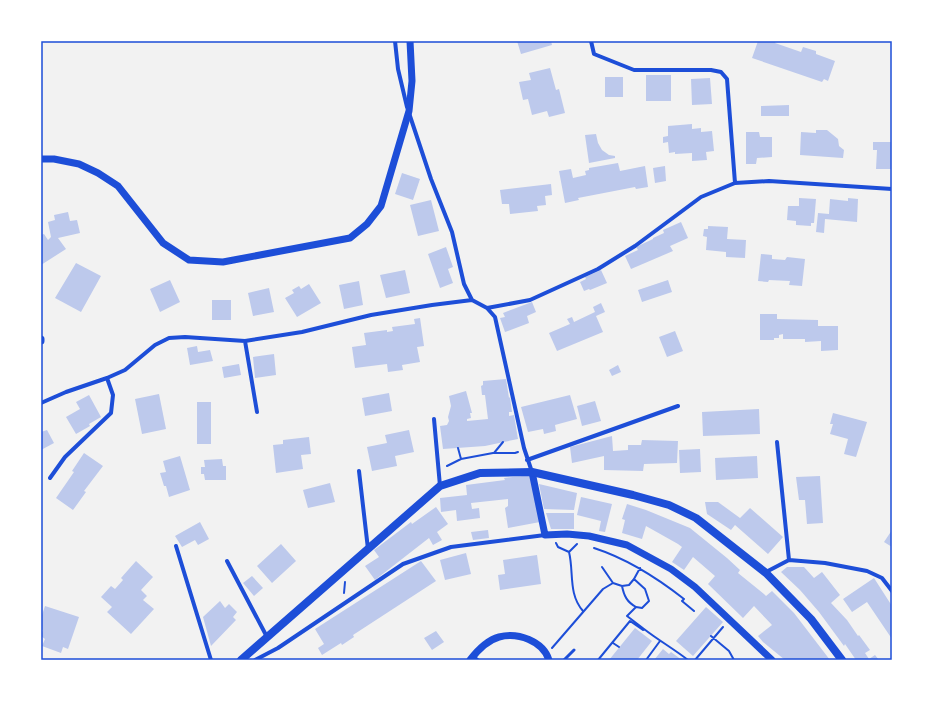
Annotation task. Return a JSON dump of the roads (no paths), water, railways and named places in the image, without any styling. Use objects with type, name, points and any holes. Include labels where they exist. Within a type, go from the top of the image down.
[{"type":"main road","points":[[241,660],[440,486],[480,473],[532,472],[633,495],[669,505],[696,518],[766,573],[811,619],[842,660]]},
{"type":"street","points":[[395,41],[398,69],[408,111],[452,232],[464,284],[472,300]]},
{"type":"street","points":[[41,159],[54,159],[79,164],[98,173],[118,186],[163,244],[189,260],[223,262],[350,238],[367,224],[381,206],[408,111],[412,81],[410,41]]},
{"type":"street","points":[[591,41],[594,54],[634,70],[711,70],[721,72],[727,79],[735,183]]},
{"type":"street","points":[[487,308],[530,300],[598,269],[635,246],[701,197],[735,183],[769,181],[892,189]]},
{"type":"street","points":[[41,403],[125,370],[155,345],[169,338],[185,337],[245,341],[302,332],[371,315],[472,300],[487,308],[495,317],[524,448],[532,472],[545,535]]},
{"type":"street","points":[[245,341],[258,412]]},
{"type":"street","points":[[50,478],[65,458],[111,413],[113,395],[107,378]]},
{"type":"street","points":[[527,460],[678,406]]},
{"type":"street","points":[[434,419],[440,486]]},
{"type":"street","points":[[777,442],[789,560]]},
{"type":"street","points":[[359,471],[368,549]]},
{"type":"street","points":[[256,660],[278,648],[403,564],[451,547],[545,535],[567,534],[589,536],[627,545],[671,569],[695,587],[772,660]]},
{"type":"street","points":[[176,546],[211,660]]},
{"type":"street","points":[[766,573],[789,560],[825,563],[867,571],[882,578],[892,591]]},
{"type":"street","points":[[227,561],[267,637]]},
{"type":"street","points":[[474,659],[486,644],[499,637],[514,636],[529,639],[538,645],[548,657]]},
{"type":"lane","points":[[564,660],[574,650]]}]
